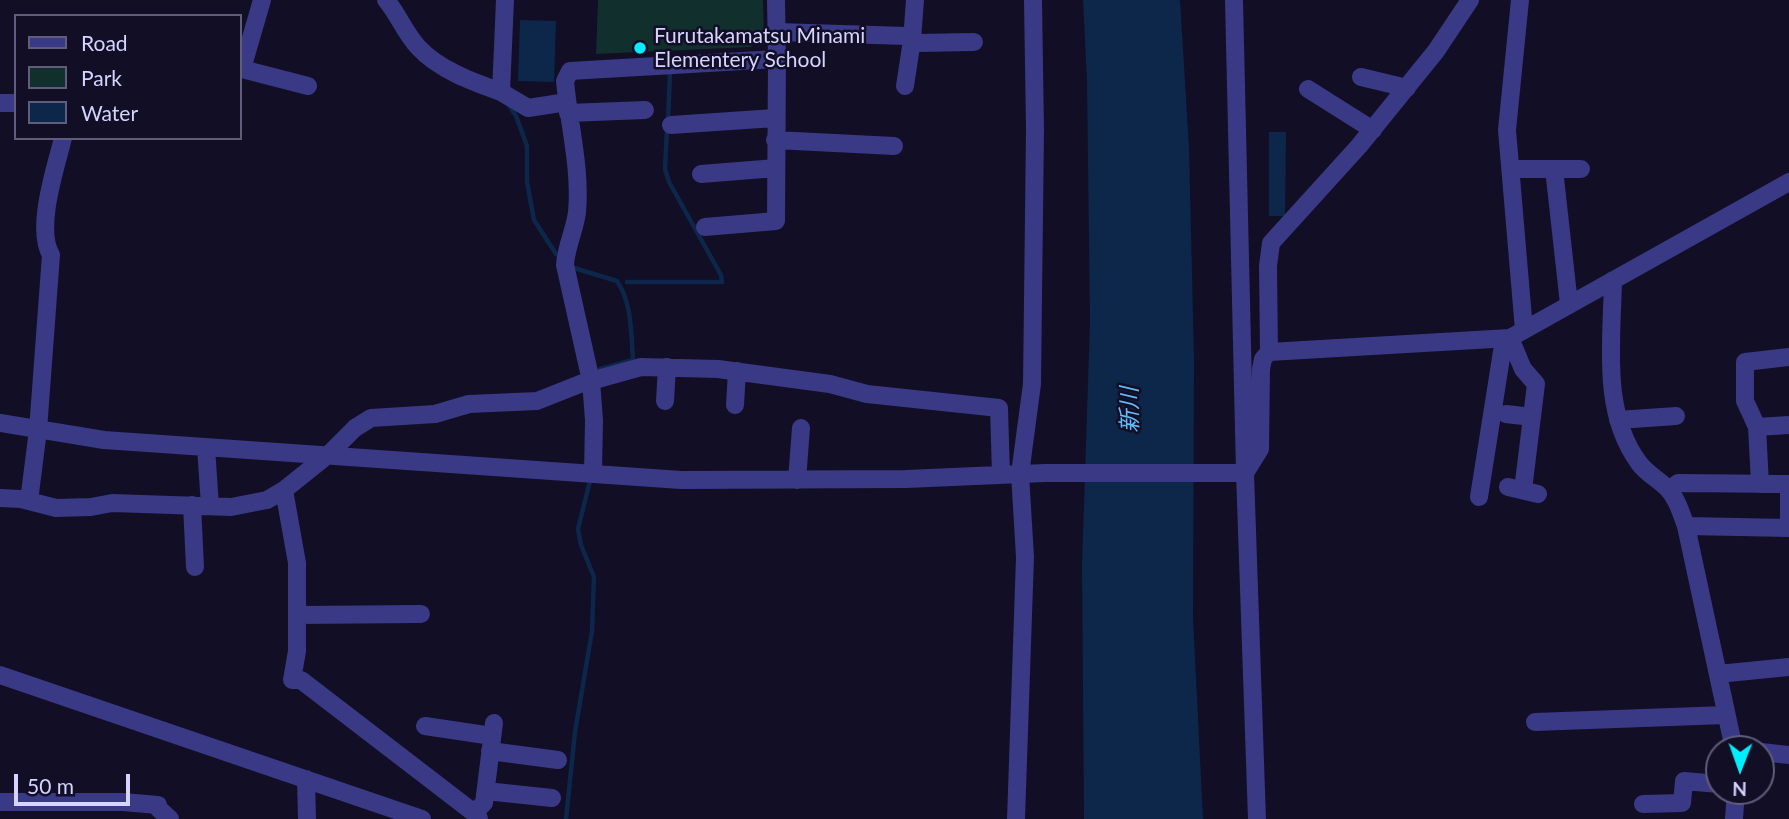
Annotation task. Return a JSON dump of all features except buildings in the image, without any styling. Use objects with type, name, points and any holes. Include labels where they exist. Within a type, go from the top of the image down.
[{"type":"street","points":[[242,66],[262,0]]},
{"type":"street","points":[[386,0],[418,47],[468,80],[501,92],[528,108],[645,110]]},
{"type":"street","points":[[501,92],[505,0]]},
{"type":"street","points":[[705,227],[776,221],[776,0]]},
{"type":"street","points":[[905,86],[915,0]]},
{"type":"street","points":[[1016,819],[1025,557],[1020,474],[1032,384],[1035,129],[1033,0]]},
{"type":"street","points":[[1234,0],[1243,473],[1257,819]]},
{"type":"street","points":[[1243,473],[1260,449],[1261,369],[1263,359],[1269,352],[1268,266],[1271,243],[1373,130],[1436,51],[1470,0]]},
{"type":"street","points":[[1479,497],[1513,336],[1511,169],[1507,130],[1520,0]]},
{"type":"street","points":[[777,32],[907,36],[916,43],[974,42]]},
{"type":"street","points":[[593,473],[594,420],[591,381],[565,265],[566,247],[577,215],[578,186],[565,81],[570,71],[777,59]]},
{"type":"street","points":[[242,69],[308,86]]},
{"type":"street","points":[[1361,77],[1407,88]]},
{"type":"street","points":[[1308,89],[1373,130]]},
{"type":"street","points":[[671,125],[775,118]]},
{"type":"street","points":[[29,501],[38,430],[51,255],[47,248],[46,231],[51,184],[63,140]]},
{"type":"street","points":[[775,140],[894,146]]},
{"type":"street","points":[[701,174],[776,168]]},
{"type":"street","points":[[1511,169],[1581,169]]},
{"type":"street","points":[[1554,169],[1569,304]]},
{"type":"street","points":[[1269,352],[1513,336],[1789,182]]},
{"type":"street","points":[[1613,280],[1612,383],[1618,420],[1640,465],[1669,490],[1686,526],[1731,735]]},
{"type":"street","points":[[1513,336],[1523,369],[1536,384],[1523,491]]},
{"type":"street","points":[[1760,484],[1757,428],[1745,401],[1745,362],[1789,357]]},
{"type":"street","points":[[0,498],[57,508],[112,503],[250,505],[267,500],[284,490],[355,428],[371,418],[435,414],[469,404],[537,401],[640,367],[737,371],[830,384],[867,394],[999,408],[1001,475]]},
{"type":"street","points":[[665,401],[667,367]]},
{"type":"street","points":[[735,405],[737,371]]},
{"type":"street","points":[[1506,414],[1532,417]]},
{"type":"street","points":[[1618,420],[1676,416]]},
{"type":"street","points":[[0,423],[104,440],[681,480],[906,479],[1045,473],[1243,473]]},
{"type":"street","points":[[1757,428],[1789,425]]},
{"type":"street","points":[[797,480],[801,428]]},
{"type":"street","points":[[195,567],[206,447]]},
{"type":"street","points":[[1669,490],[1678,483],[1789,484],[1789,528],[1686,526]]},
{"type":"street","points":[[284,490],[297,563],[297,651],[292,680],[301,680],[476,816],[484,803],[492,737]]},
{"type":"street","points":[[298,615],[421,614]]},
{"type":"street","points":[[1717,674],[1789,667]]},
{"type":"street","points":[[0,676],[306,779],[394,814],[422,819]]},
{"type":"street","points":[[1535,722],[1726,715]]},
{"type":"street","points":[[425,726],[492,737],[558,760]]},
{"type":"street","points":[[306,779],[307,819]]},
{"type":"street","points":[[1643,804],[1682,803],[1684,781],[1705,783]]},
{"type":"street","points":[[486,791],[552,798]]},
{"type":"street","points":[[0,803],[123,802],[158,805],[170,819]]},
{"type":"green space","points":[[598,0],[763,0],[764,36],[751,47],[596,54]]},
{"type":"water","name":"新川","points":[[1083,0],[1180,0],[1189,148],[1194,359],[1193,618],[1203,819],[1084,819],[1082,564],[1090,322],[1087,81]]},
{"type":"water","points":[[520,20],[556,21],[554,82],[518,81]]},
{"type":"water","points":[[1269,132],[1286,132],[1285,216],[1269,216]]},
{"type":"waterway","points":[[668,121],[670,72]]},
{"type":"waterway","points":[[509,105],[527,146],[527,182],[534,220],[556,254]]},
{"type":"waterway","points":[[627,282],[722,282],[721,275],[669,182],[665,169],[667,129]]},
{"type":"waterway","points":[[574,268],[617,281],[626,299],[633,360],[600,369]]},
{"type":"waterway","points":[[566,819],[575,732],[592,631],[594,577],[581,545],[578,529],[590,481]]},
{"type":"place","name":"Furutakamatsu Minami Elementery School","points":[[640,48]]}]
